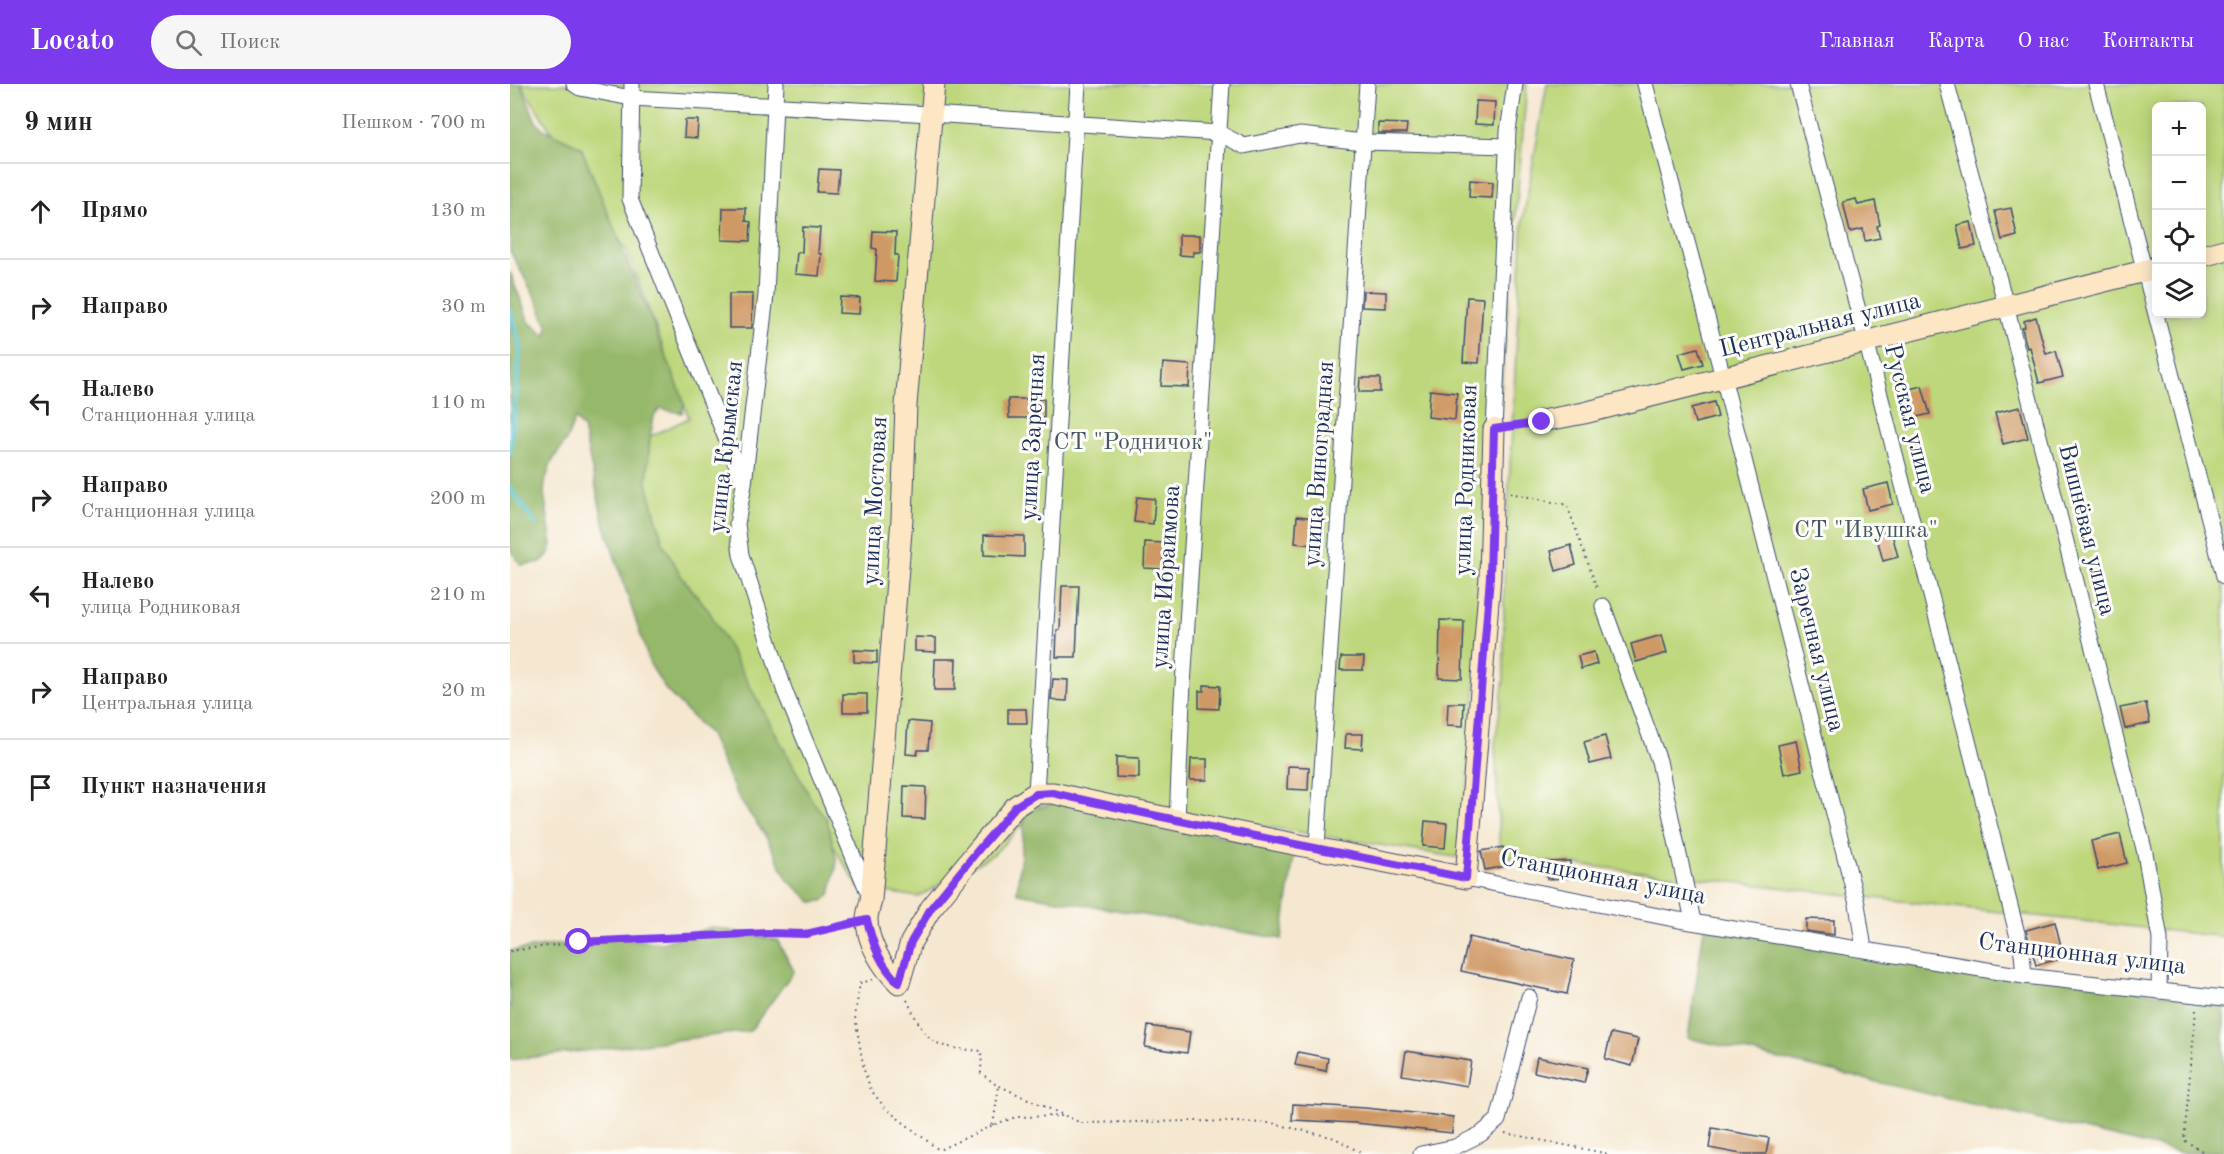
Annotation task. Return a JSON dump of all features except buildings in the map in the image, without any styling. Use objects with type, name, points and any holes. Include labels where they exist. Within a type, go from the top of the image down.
[{"type":"street","points":[[574,84],[580,88],[775,106],[1219,133],[1244,146],[1300,135],[1364,142],[1508,146]]},
{"type":"street","name":"улица Крымская","points":[[776,84],[766,295],[744,484],[737,524],[741,555],[785,692],[869,910]]},
{"type":"street","name":"улица Мостовая","points":[[899,983],[888,972],[874,948],[869,910],[902,519],[906,405],[934,84]]},
{"type":"street","name":"улица Заречная","points":[[1036,794],[1078,84]]},
{"type":"street","name":"улица Ибраимова","points":[[1177,822],[1182,701],[1222,84]]},
{"type":"street","name":"улица Виноградная","points":[[1317,847],[1367,84]]},
{"type":"street","name":"улица Родниковая","points":[[1466,878],[1490,577],[1494,429],[1508,146],[1515,84]]},
{"type":"street","name":"Заречная улица","points":[[1645,84],[1723,377],[1857,903],[1864,950]]},
{"type":"street","name":"Русская улица","points":[[1798,84],[1866,340],[2019,942],[2024,976]]},
{"type":"street","name":"Вишнёвая улица","points":[[1947,84],[2145,853],[2160,939],[2159,991]]},
{"type":"street","points":[[2096,84],[2151,269],[2224,576]]},
{"type":"street","points":[[631,91],[630,199],[744,484]]},
{"type":"street","points":[[2206,255],[2224,250]]},
{"type":"street","name":"Центральная улица","points":[[1542,422],[2151,269]]},
{"type":"street","points":[[1603,606],[1659,761],[1694,921]]},
{"type":"street","name":"Станционная улица","points":[[1036,794],[1053,793],[1177,822],[1694,921],[2024,976],[2224,998]]},
{"type":"street","points":[[899,983],[911,942],[931,908],[1016,806],[1036,794]]},
{"type":"street","points":[[1421,1154],[1455,1147],[1498,1120],[1529,997]]},
{"type":"path","points":[[1494,429],[1542,422]]},
{"type":"path","points":[[1492,490],[1568,505],[1603,606]]},
{"type":"path","points":[[510,951],[579,942],[657,937],[806,934],[869,910]]},
{"type":"path","points":[[1066,1116],[1016,1117],[939,1150],[886,1109],[871,1090],[864,1070],[855,1017],[860,983],[878,979],[899,983],[921,1030],[932,1041],[950,1048],[982,1051],[981,1073],[999,1086],[1082,1123],[1197,1121],[1271,1123],[1335,1138],[1363,1154]]},
{"type":"path","points":[[2197,995],[2184,1140],[2207,1154]]},
{"type":"path","points":[[993,1125],[999,1086]]},
{"type":"path","points":[[1487,1129],[1610,1154]]},
{"type":"green space","points":[[510,84],[521,84],[536,122],[543,129],[581,147],[681,393],[684,404],[682,413],[660,409],[654,416],[650,437],[647,483],[663,543],[682,577],[709,611],[813,802],[827,819],[837,862],[830,895],[823,901],[812,902],[788,880],[765,835],[740,800],[710,735],[666,690],[650,664],[603,520],[583,428],[575,419],[567,439],[551,463],[545,482],[544,494],[552,545],[548,555],[541,562],[521,565],[510,549],[510,272],[529,322],[545,336],[548,327],[510,251]]},
{"type":"green space","name":"СТ \"Родничок\"","points":[[521,84],[1527,84],[1461,858],[1053,793],[994,854],[918,897],[859,888],[738,690],[613,454],[689,418],[628,253]]},
{"type":"green space","name":"СТ \"Ивушка\"","points":[[1547,84],[2224,84],[2224,937],[1500,856],[1495,745],[1504,678],[1504,582],[1523,220]]},
{"type":"green space","points":[[1068,798],[1294,854],[1282,939],[1017,893],[1025,813]]},
{"type":"green space","points":[[711,927],[777,940],[794,971],[750,1031],[510,1060],[510,951],[614,937],[662,943]]},
{"type":"green space","points":[[1704,928],[2224,1003],[2224,1152],[2182,1153],[1688,1038]]},
{"type":"waterway","points":[[510,310],[520,346],[510,452]]},
{"type":"waterway","points":[[510,488],[535,523]]},
{"type":"route","points":[[579,942],[768,933],[806,934],[867,920],[874,948],[888,972],[899,983],[911,942],[931,908],[1016,806],[1036,794],[1053,793],[1177,822],[1317,847],[1466,878],[1490,577],[1494,429],[1542,422]]}]
